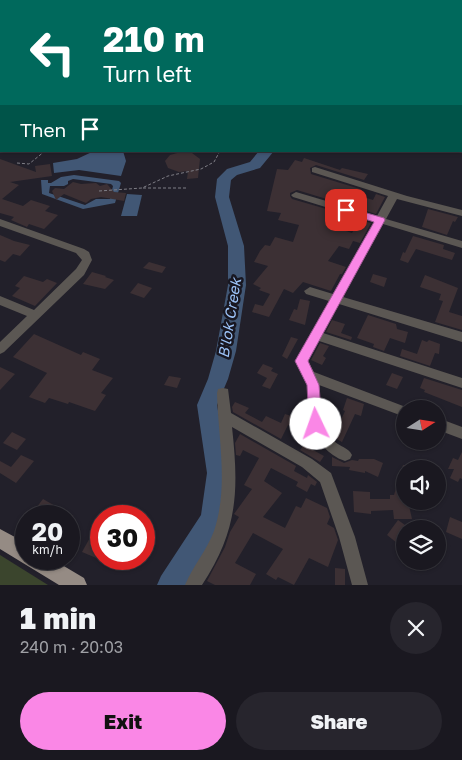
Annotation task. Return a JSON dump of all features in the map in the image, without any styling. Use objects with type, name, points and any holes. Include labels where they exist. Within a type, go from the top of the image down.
[{"type":"main road","points":[[0,538],[15,547]]},
{"type":"main road","points":[[52,570],[77,585]]},
{"type":"street","points":[[304,0],[310,0]]},
{"type":"street","points":[[315,170],[394,195],[462,213]]},
{"type":"street","points":[[296,195],[462,245]]},
{"type":"street","points":[[345,455],[329,445],[316,424],[314,394],[302,361],[394,195]]},
{"type":"street","points":[[0,222],[80,251],[85,255],[86,260],[80,272],[0,348]]},
{"type":"street","points":[[310,291],[462,337]]},
{"type":"street","points":[[0,300],[35,315]]},
{"type":"street","points":[[315,335],[462,383]]},
{"type":"street","points":[[309,376],[396,408]]},
{"type":"street","points":[[193,585],[206,566],[222,531],[229,494],[223,393]]},
{"type":"street","points":[[224,416],[322,473],[326,478],[347,537],[360,585]]},
{"type":"street","points":[[446,427],[462,433]]},
{"type":"path","points":[[17,163],[24,166],[44,152]]},
{"type":"path","points":[[142,188],[168,176],[201,169],[214,162],[219,152]]},
{"type":"path","points":[[99,191],[142,188],[186,188]]},
{"type":"green space","points":[[0,555],[15,564],[15,570],[24,570],[48,585],[0,585]]},
{"type":"water","points":[[92,152],[123,152],[126,161],[121,176],[79,170],[54,173],[53,163],[77,159]]},
{"type":"water","points":[[74,175],[119,181],[121,183],[115,203],[83,209],[42,194],[41,180],[48,180],[48,183],[51,183],[61,177]],"holes":[[[73,179],[111,184],[113,186],[110,199],[96,199],[85,205],[49,193],[50,186],[64,186]]]},
{"type":"water","points":[[127,194],[142,195],[137,216],[121,216]]},
{"type":"building","points":[[181,152],[192,153],[200,159],[198,178],[187,179],[188,171],[179,172],[168,168],[165,161],[170,155]]},
{"type":"building","points":[[304,158],[340,170],[342,168],[368,174],[364,180],[316,165],[310,168],[311,174],[360,189],[357,195],[373,200],[376,194],[385,197],[376,214],[297,190],[290,193],[292,199],[340,213],[332,225],[334,227],[352,233],[360,220],[371,223],[360,243],[353,241],[349,249],[339,246],[328,261],[346,267],[331,291],[303,282],[293,293],[284,289],[269,317],[252,312],[255,304],[263,306],[270,294],[259,290],[261,288],[253,284],[268,266],[254,262],[265,245],[270,246],[275,237],[293,242],[299,225],[278,220],[281,213],[267,211],[277,169],[288,170],[295,160],[302,162]]},
{"type":"building","points":[[0,159],[36,172],[35,166],[50,164],[52,176],[10,182],[19,185],[2,199],[23,206],[31,200],[50,206],[45,211],[58,215],[44,229],[29,224],[27,227],[11,220],[14,217],[0,213]]},
{"type":"building","points":[[73,182],[81,184],[96,183],[100,186],[107,184],[114,192],[126,193],[124,201],[101,197],[91,199],[86,203],[64,194],[56,200],[52,191],[55,188],[64,189]]},
{"type":"building","points":[[428,209],[458,217],[455,222],[453,221],[447,235],[422,227]]},
{"type":"building","points":[[0,235],[30,245],[20,256],[13,254],[5,262],[0,260]]},
{"type":"building","points":[[413,236],[444,245],[443,249],[455,253],[452,260],[416,249],[408,263],[400,260]]},
{"type":"building","points":[[149,262],[166,267],[162,273],[143,268]]},
{"type":"building","points":[[92,272],[114,280],[105,289],[83,284]]},
{"type":"building","points":[[373,274],[387,278],[384,287],[370,282]]},
{"type":"building","points":[[425,275],[458,288],[449,312],[462,316],[462,330],[435,322],[443,301],[439,300],[441,294],[420,287]]},
{"type":"building","points":[[24,276],[43,282],[47,279],[57,283],[35,306],[12,296],[20,288],[15,286]]},
{"type":"building","points":[[138,283],[152,288],[144,298],[130,293]]},
{"type":"building","points":[[300,299],[310,301],[305,325],[289,320],[294,309],[297,310]]},
{"type":"building","points":[[368,315],[396,324],[397,329],[408,332],[405,343],[390,338],[384,351],[373,347],[374,344],[357,338]]},
{"type":"building","points":[[332,320],[345,324],[341,333],[352,337],[351,340],[326,332]]},
{"type":"building","points":[[34,334],[81,355],[83,352],[100,359],[92,370],[113,378],[101,393],[106,395],[95,411],[69,402],[68,404],[49,398],[45,403],[29,397],[47,373],[13,357]]},
{"type":"building","points":[[291,337],[298,339],[287,359],[282,356]]},
{"type":"building","points":[[422,340],[427,342],[429,340],[440,344],[439,354],[435,353],[430,366],[400,356],[402,349],[417,354]]},
{"type":"building","points":[[320,343],[329,346],[323,356],[326,358],[322,365],[311,360]]},
{"type":"building","points":[[263,364],[273,368],[271,371],[278,374],[270,389],[262,386],[267,378],[257,373]]},
{"type":"building","points":[[0,367],[15,374],[0,390]]},
{"type":"building","points":[[392,373],[403,377],[397,389],[386,385]]},
{"type":"building","points":[[169,376],[181,378],[177,388],[164,385]]},
{"type":"building","points":[[424,378],[462,390],[462,407],[424,392],[425,390],[420,388]]},
{"type":"building","points":[[347,398],[364,404],[361,416],[355,414],[342,442],[333,437],[345,411],[343,410]]},
{"type":"building","points":[[235,402],[249,408],[245,413],[262,422],[266,416],[281,423],[285,414],[298,418],[294,427],[288,425],[281,439],[233,412],[232,407]]},
{"type":"building","points":[[12,432],[26,439],[17,450],[3,443]]},
{"type":"building","points":[[240,434],[296,466],[294,471],[307,478],[308,475],[317,482],[315,486],[311,484],[307,492],[296,486],[298,482],[271,468],[264,481],[282,493],[263,517],[285,528],[296,506],[301,508],[306,498],[327,508],[330,517],[327,524],[334,528],[338,540],[328,567],[309,558],[294,585],[278,577],[276,580],[266,574],[283,549],[253,533],[235,563],[256,574],[250,585],[215,585],[207,581],[239,517],[234,514],[252,489],[244,485],[259,458],[243,450],[240,456],[236,455],[235,443]]},
{"type":"building","points":[[304,445],[324,456],[320,462],[300,450]]},
{"type":"building","points":[[462,452],[462,479],[460,478],[458,482],[450,478],[454,469],[448,469],[453,458],[458,460]]},
{"type":"building","points":[[21,455],[34,461],[16,483],[0,473],[0,461],[11,467]]},
{"type":"building","points":[[332,457],[344,463],[352,460],[358,461],[359,459],[374,459],[383,463],[378,477],[365,471],[365,473],[349,470],[350,467],[332,466]]},
{"type":"building","points":[[396,488],[396,510],[410,510],[412,519],[394,519],[393,510],[371,511],[371,514],[354,512],[353,491],[370,492],[370,499],[390,499],[390,495],[394,495]]},
{"type":"building","points":[[43,499],[54,505],[38,505]]},
{"type":"building","points":[[450,517],[462,522],[462,539],[446,532]]},
{"type":"building","points":[[396,523],[396,542],[387,535]]},
{"type":"building","points":[[90,538],[90,555],[82,552]]},
{"type":"building","points":[[335,568],[345,569],[345,585],[335,585]]},
{"type":"waterway","name":"B'lok Creek","points":[[170,585],[212,518],[218,473],[207,405],[218,379],[226,351],[237,285],[236,246],[222,197],[224,179],[232,172],[255,165],[266,152]]},
{"type":"route","points":[[316,424],[313,385],[303,368],[302,361],[380,220],[346,210]]}]
